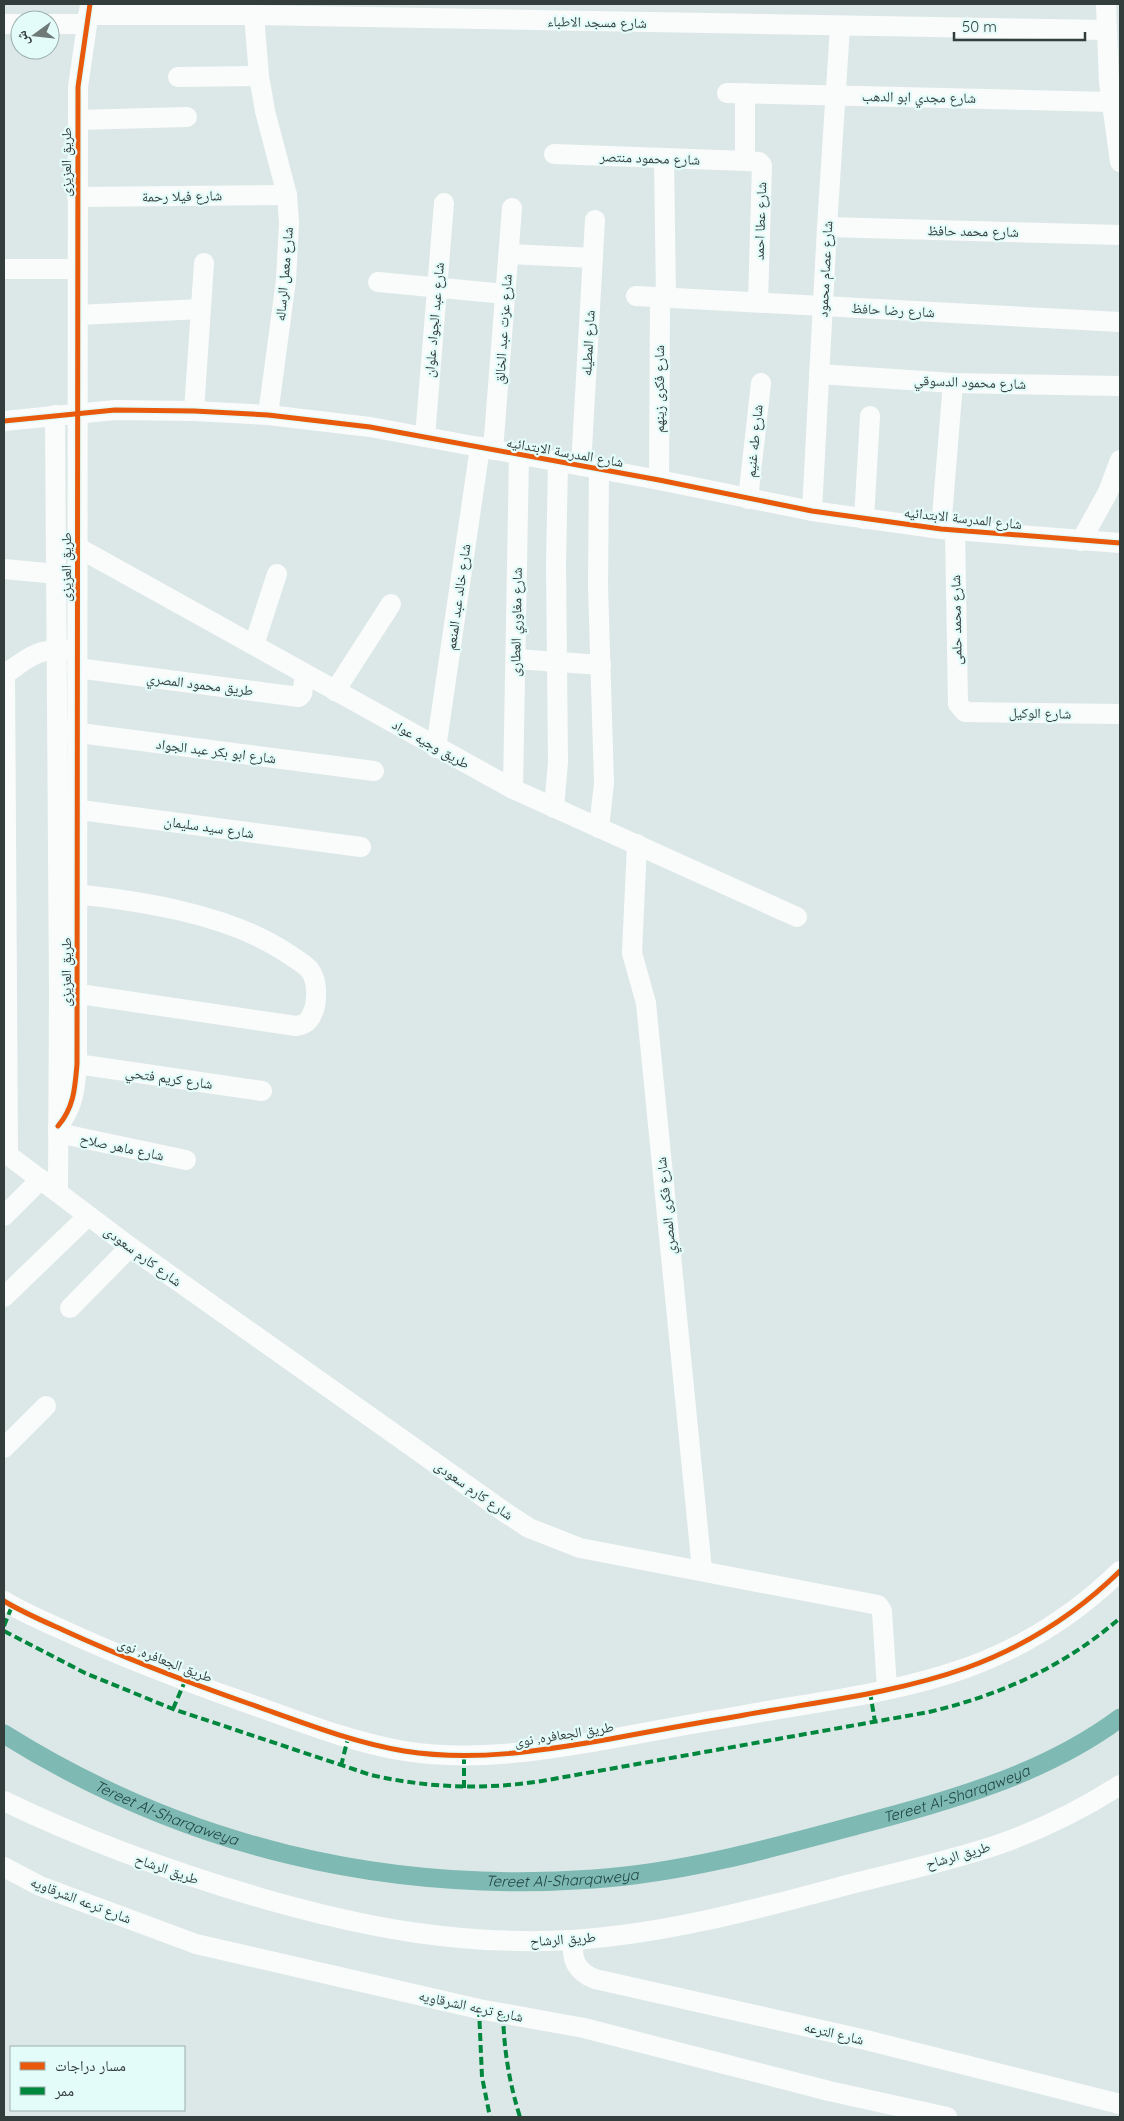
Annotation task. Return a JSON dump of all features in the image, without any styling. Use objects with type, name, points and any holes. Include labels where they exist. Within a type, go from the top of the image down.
[{"type":"street","points":[[1106,4],[1109,82],[1120,162]]},
{"type":"street","name":"شارع مسجد الاطباء","points":[[60,21],[88,14],[254,15],[840,27],[1107,30]]},
{"type":"street","name":"طريق العزيزى","points":[[58,1192],[58,1130],[68,992],[78,894],[78,88],[88,14]]},
{"type":"street","name":"شارع معمل الرساله","points":[[254,15],[259,76],[265,111],[286,195],[289,223],[289,252],[268,415]]},
{"type":"street","name":"شارع عصام محمود","points":[[812,511],[822,306],[840,27]]},
{"type":"street","points":[[178,77],[259,76]]},
{"type":"street","name":"شارع مجدي ابو الدهب","points":[[747,161],[736,93],[1112,102]]},
{"type":"street","points":[[78,120],[187,117]]},
{"type":"street","name":"شارع محمود منتصر","points":[[554,154],[747,161]]},
{"type":"street","name":"شارع فكرى زينهم","points":[[659,480],[664,158]]},
{"type":"street","name":"شارع عطا احمد","points":[[747,161],[759,162],[762,165],[758,302]]},
{"type":"street","name":"شارع فيلا رحمة","points":[[77,197],[286,195]]},
{"type":"street","name":"شارع عبد الجواد علوان","points":[[425,437],[444,203]]},
{"type":"street","name":"شارع عزت عبد الخالق","points":[[487,449],[506,294],[512,208]]},
{"type":"street","name":"شارع المطيله","points":[[595,220],[590,467],[598,586],[604,783],[599,828]]},
{"type":"street","name":"شارع محمد حافظ","points":[[827,228],[1120,235]]},
{"type":"street","points":[[509,254],[593,258]]},
{"type":"street","points":[[194,410],[204,263]]},
{"type":"street","points":[[4,268],[77,270]]},
{"type":"street","points":[[378,282],[506,294]]},
{"type":"street","name":"شارع رضا حافظ","points":[[636,296],[1120,322]]},
{"type":"street","points":[[78,315],[200,309]]},
{"type":"street","name":"شارع محمود الدسوقي","points":[[819,374],[953,383],[1120,386]]},
{"type":"street","name":"شارع طه غنيم","points":[[748,499],[761,383]]},
{"type":"street","name":"شارع محمد حلمى","points":[[953,383],[948,529],[958,704],[961,709]]},
{"type":"street","name":"شارع المدرسة الابتدائيه","points":[[4,421],[115,410],[194,410],[268,415],[370,427],[659,480],[812,511],[864,519],[948,529],[1120,543]]},
{"type":"street","name":"طريق العزيزى","points":[[55,415],[58,892],[76,1064],[76,1088],[67,1115],[58,1130]]},
{"type":"street","points":[[864,519],[870,416]]},
{"type":"street","name":"شارع خالد عبد المنعم","points":[[436,748],[487,449]]},
{"type":"street","name":"شارع مغاوري العطارى","points":[[513,789],[519,454]]},
{"type":"street","points":[[1081,541],[1108,492],[1120,460]]},
{"type":"street","points":[[554,808],[558,762],[556,661],[558,462]]},
{"type":"street","name":"طريق وجيه عواد","points":[[77,547],[436,748],[513,789],[797,917]]},
{"type":"street","points":[[4,569],[77,576]]},
{"type":"street","points":[[254,645],[277,574]]},
{"type":"street","points":[[335,691],[391,604]]},
{"type":"street","points":[[6,1153],[4,675],[27,657],[45,650],[57,649],[77,660]]},
{"type":"street","points":[[516,658],[601,665]]},
{"type":"street","name":"طريق محمود المصري","points":[[77,660],[299,697],[302,694],[305,675]]},
{"type":"street","name":"شارع الوكيل","points":[[961,709],[965,712],[1120,714]]},
{"type":"street","name":"شارع ابو بكر عبد الجواد","points":[[57,730],[374,771]]},
{"type":"street","name":"شارع سيد سليمان","points":[[58,807],[360,847]]},
{"type":"street","name":"شارع فكرى المصري","points":[[637,844],[632,953],[646,1003],[702,1570]]},
{"type":"street","points":[[58,892],[172,909],[227,923],[275,945],[309,969],[316,988],[316,999],[310,1020],[301,1026],[296,1026],[68,992]]},
{"type":"street","name":"شارع كريم فتحي","points":[[76,1064],[262,1091]]},
{"type":"street","name":"شارع ماهر صلاح","points":[[58,1130],[186,1160]]},
{"type":"street","name":"شارع كارم سعودى","points":[[6,1153],[130,1247],[529,1528],[580,1548],[878,1605],[882,1611],[887,1689]]},
{"type":"street","points":[[4,1216],[40,1179]]},
{"type":"street","points":[[4,1297],[88,1216]]},
{"type":"street","points":[[70,1308],[130,1247]]},
{"type":"street","points":[[4,1448],[46,1406]]},
{"type":"street","name":"طريق الجعافره, نوى","points":[[4,1601],[99,1646],[194,1684],[348,1738],[386,1748],[435,1754],[489,1756],[538,1751],[887,1689],[965,1668],[1002,1653],[1038,1634],[1072,1612],[1120,1571]]},
{"type":"street","name":"طريق الرشاح","points":[[4,1801],[60,1828],[135,1858],[212,1884],[336,1918],[383,1929],[459,1938],[526,1941],[574,1940],[664,1930],[769,1906],[1000,1844],[1083,1808],[1120,1785]]},
{"type":"street","name":"شارع ترعه الشرقاويه","points":[[4,1867],[40,1886],[196,1944],[479,2009],[584,2028],[830,2090],[947,2117]]},
{"type":"street","name":"شارع الترعه","points":[[574,1940],[572,1950],[576,1964],[586,1975],[595,1979],[866,2040],[1120,2104]]},
{"type":"waterway","name":"Tereet Al-Sharqaweya","points":[[4,1734],[72,1773],[142,1806],[214,1833],[287,1854],[362,1869],[438,1878],[515,1882],[594,1879],[693,1866],[889,1817],[958,1796],[1026,1771],[1059,1756],[1120,1718]]},
{"type":"marked path","points":[[4,1626],[12,1606]]},
{"type":"marked path","points":[[4,1631],[85,1673],[173,1709],[371,1775],[435,1785],[499,1786],[542,1781],[929,1712],[956,1705],[1031,1677],[1077,1651],[1120,1618]]},
{"type":"marked path","points":[[173,1709],[185,1681]]},
{"type":"marked path","points":[[870,1692],[875,1722]]},
{"type":"marked path","points":[[341,1766],[348,1738]]},
{"type":"marked path","points":[[464,1756],[464,1788]]},
{"type":"marked path","points":[[479,2009],[482,2077],[490,2117]]},
{"type":"marked path","points":[[503,2014],[508,2066],[520,2117]]},
{"type":"cycle path","points":[[58,1126],[71,1104],[77,1064],[78,87],[90,4]]},
{"type":"cycle path","points":[[4,421],[115,410],[194,411],[268,415],[370,427],[659,480],[812,511],[941,529],[1120,543]]},
{"type":"cycle path","points":[[4,1601],[40,1620],[132,1660],[326,1731],[404,1751],[430,1754],[482,1755],[533,1751],[610,1739],[882,1691],[938,1677],[987,1660],[1048,1628],[1086,1601],[1120,1571]]}]
